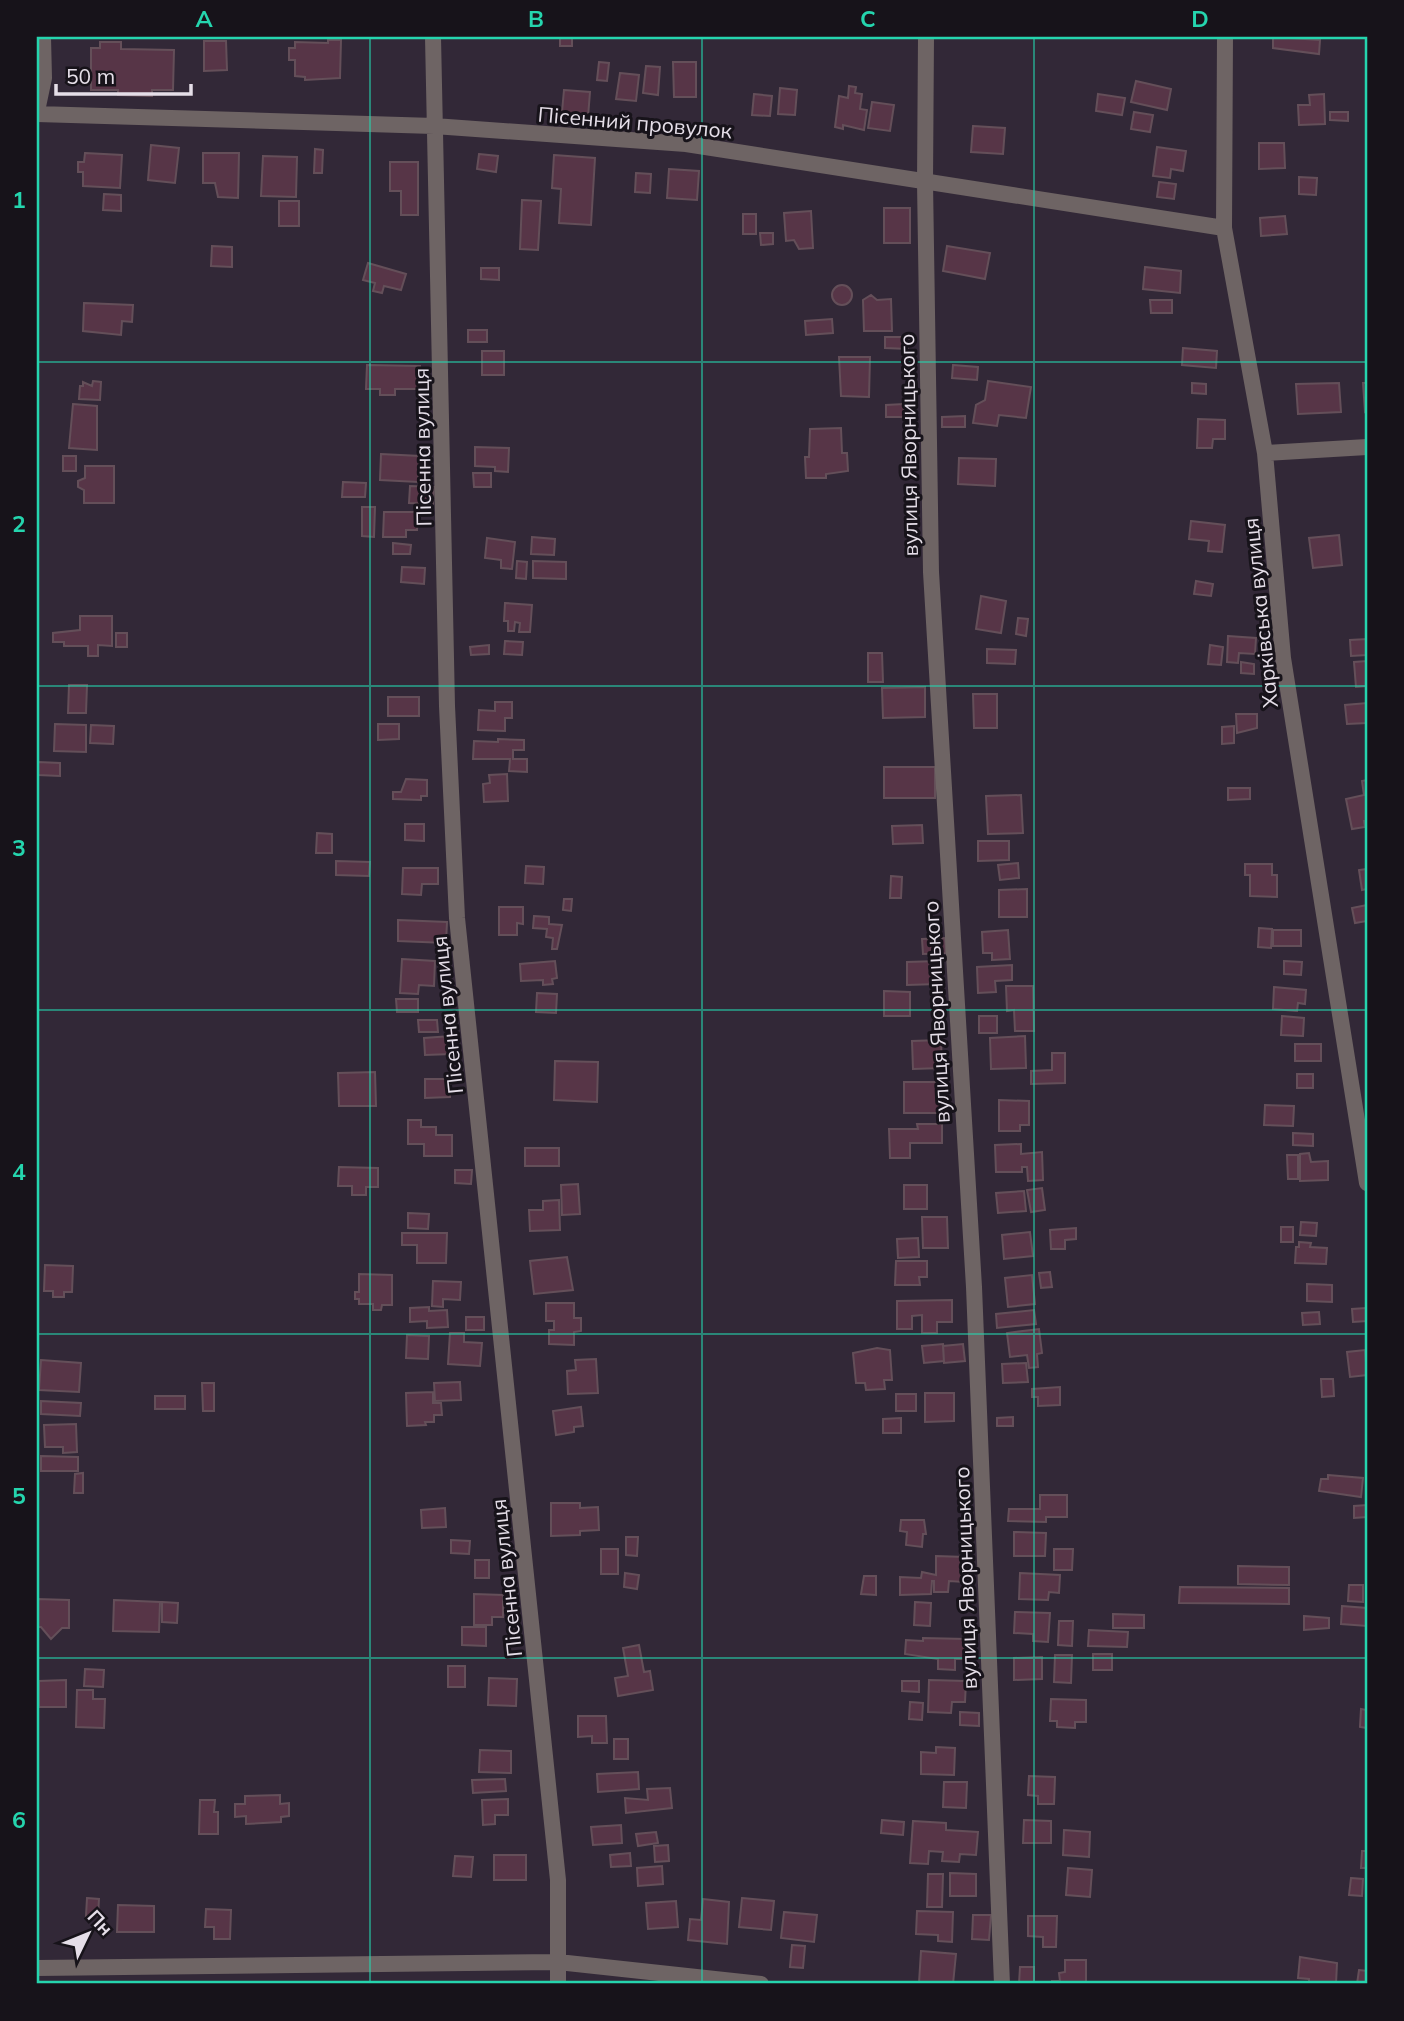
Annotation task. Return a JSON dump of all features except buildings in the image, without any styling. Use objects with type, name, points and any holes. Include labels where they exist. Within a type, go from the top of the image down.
[{"type":"street","points":[[37,112],[44,78],[43,37]]},
{"type":"street","name":"Пісенна вулиця","points":[[433,37],[447,706],[457,918],[558,1880],[558,1984]]},
{"type":"street","name":"вулиця Яворницького","points":[[926,37],[925,182],[931,572],[974,1287],[1002,1984]]},
{"type":"street","name":"Харківська вулиця","points":[[1225,37],[1224,228],[1265,453],[1283,658],[1367,1183]]},
{"type":"street","name":"Пісенний провулок","points":[[37,112],[434,126],[686,144],[1224,228]]},
{"type":"street","points":[[1265,453],[1367,447]]},
{"type":"street","points":[[37,1968],[558,1962],[761,1984]]}]
